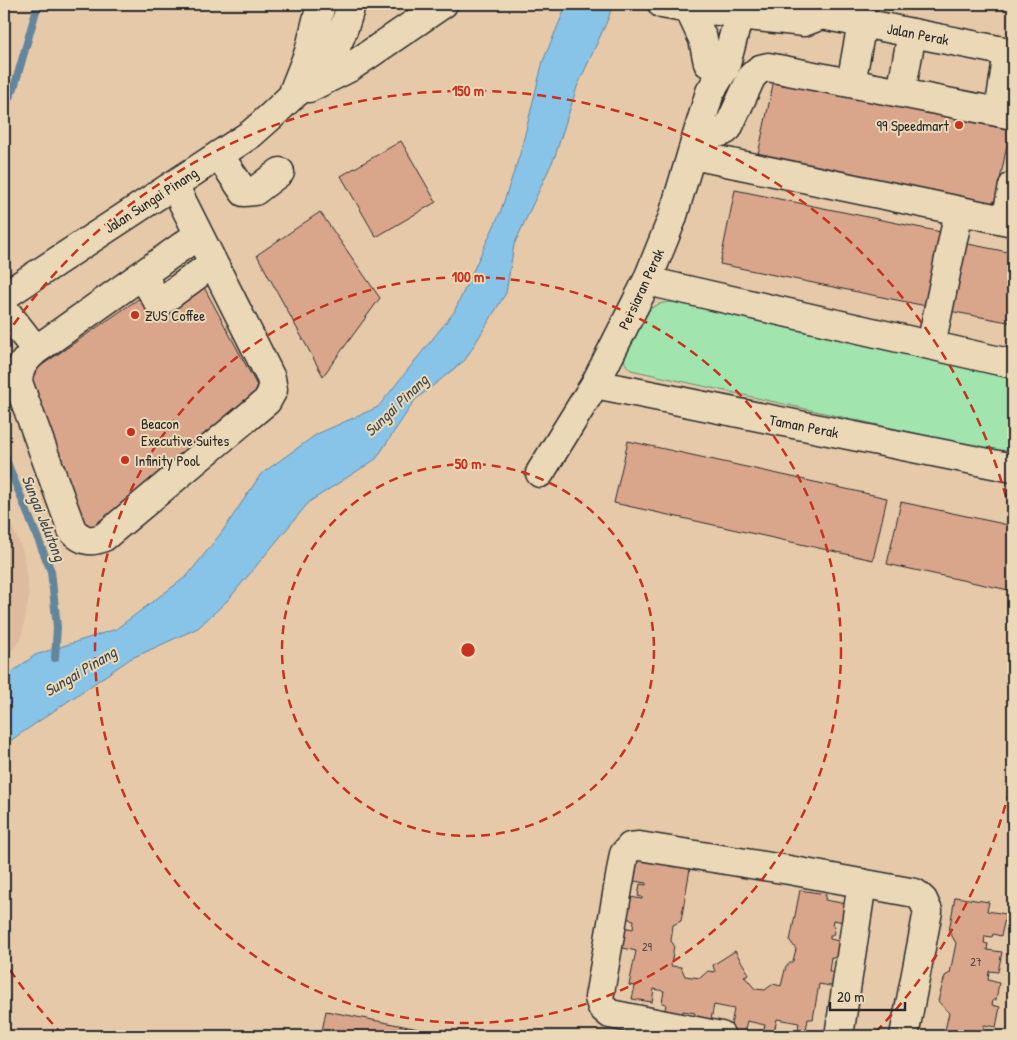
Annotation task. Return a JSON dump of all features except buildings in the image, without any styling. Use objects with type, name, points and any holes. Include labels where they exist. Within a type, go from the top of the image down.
[{"type":"street","name":"Jalan Sungai Pinang","points":[[292,96],[309,52],[321,4]]},
{"type":"street","name":"Jalan Sungai Pinang","points":[[4,296],[251,134],[274,115],[292,96],[318,75],[348,17],[351,4]]},
{"type":"street","points":[[292,96],[348,68],[443,4]]},
{"type":"street","name":"Jalan Perak","points":[[662,4],[689,9],[730,8],[804,22],[835,12],[912,33],[1011,52]]},
{"type":"street","name":"Persiaran Perak","points":[[710,92],[708,63],[730,8]]},
{"type":"street","name":"Persiaran Perak","points":[[540,473],[595,384],[647,281],[672,219],[693,155],[710,92],[725,68],[730,8]]},
{"type":"street","points":[[689,9],[703,39],[708,63]]},
{"type":"street","points":[[835,12],[851,83]]},
{"type":"street","points":[[901,93],[912,33]]},
{"type":"street","points":[[700,128],[718,133],[724,132],[728,128],[752,76],[760,69],[768,67],[1006,113],[1011,52]]},
{"type":"street","points":[[219,155],[244,192],[255,191],[280,172]]},
{"type":"street","points":[[693,155],[1010,221],[1013,186]]},
{"type":"street","points":[[174,185],[212,264],[225,307],[271,378],[273,390],[267,401],[111,531],[96,541],[79,538],[72,530],[18,382],[18,372],[22,364],[36,350],[198,235]]},
{"type":"street","points":[[930,346],[959,210]]},
{"type":"street","points":[[142,275],[159,302],[212,264]]},
{"type":"street","points":[[647,281],[1013,364]]},
{"type":"street","points":[[4,309],[36,350]]},
{"type":"street","name":"Taman Perak","points":[[595,384],[1013,468]]},
{"type":"street","points":[[721,1036],[610,1014],[602,1007],[599,998],[624,854],[630,847],[639,846],[915,893],[923,900],[928,911],[904,1036]]},
{"type":"street","points":[[839,1036],[862,883]]},
{"type":"shaded area","points":[[4,507],[23,552],[29,596],[21,640],[4,659]]},
{"type":"green space","points":[[679,302],[1013,377],[1013,455],[631,370],[625,362],[625,351],[650,309],[659,304]]},
{"type":"water","name":"Sungai Pinang","points":[[567,4],[613,4],[577,87],[555,156],[514,245],[506,293],[465,360],[415,400],[376,459],[309,502],[228,600],[198,628],[130,659],[4,745],[4,678],[35,655],[116,629],[187,576],[222,532],[261,474],[317,434],[378,407],[454,312],[500,213],[520,154],[543,61]]},
{"type":"waterway","name":"Sungai Jelutong","points":[[4,107],[14,88],[38,4]]},
{"type":"waterway","name":"Sungai Jelutong","points":[[4,455],[51,571],[57,627],[55,658]]},
{"type":"place","name":"99 Speedmart","points":[[959,125]]},
{"type":"place","name":"ZUS Coffee","points":[[135,315]]},
{"type":"place","name":"Beacon Executive Suites","points":[[131,432]]},
{"type":"place","name":"Infinity Pool","points":[[125,460]]}]
